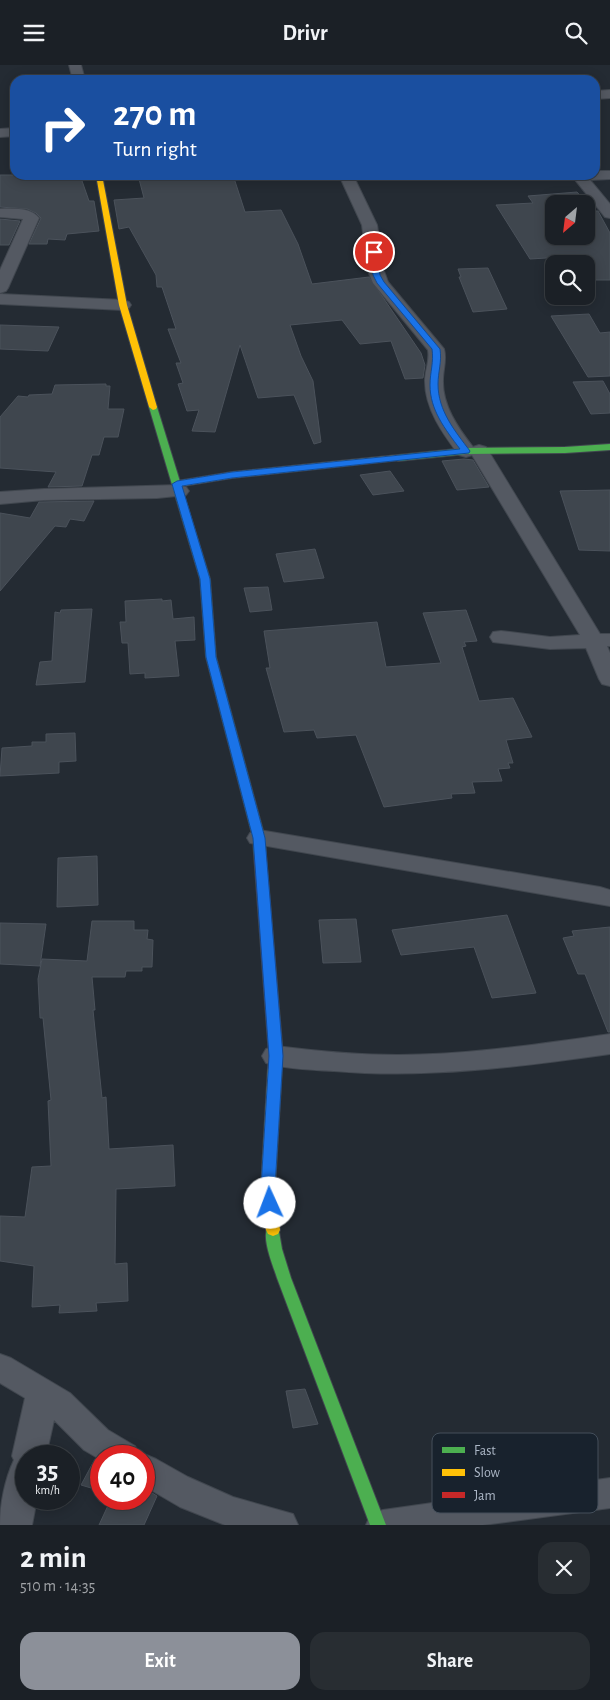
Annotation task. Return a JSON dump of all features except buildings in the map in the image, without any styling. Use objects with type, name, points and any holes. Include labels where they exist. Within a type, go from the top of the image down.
[{"type":"street","points":[[100,180],[123,305],[205,579],[211,657],[259,838],[276,1056],[268,1187],[275,1249],[287,1287],[378,1525]]},
{"type":"street","points":[[348,180],[363,205],[372,234],[376,275],[436,349],[438,359],[434,385],[439,411],[443,420],[472,451],[602,640],[610,679]]},
{"type":"street","points":[[583,180],[610,214]]},
{"type":"street","points":[[0,213],[26,215],[31,218],[2,299],[123,305]]},
{"type":"street","points":[[0,498],[29,495],[126,495],[178,487],[232,475],[472,451],[565,450],[610,447]]},
{"type":"street","points":[[500,637],[550,643],[602,640]]},
{"type":"street","points":[[259,838],[610,898]]},
{"type":"street","points":[[276,1056],[323,1061],[416,1064],[529,1055],[610,1044]]},
{"type":"street","points":[[0,1367],[58,1403],[96,1440],[104,1445]]},
{"type":"street","points":[[31,1445],[42,1392]]},
{"type":"street","points":[[155,1475],[201,1501],[232,1513],[281,1525]]},
{"type":"street","points":[[15,1525],[18,1510]]},
{"type":"street","points":[[383,1525],[460,1513]]},
{"type":"traffic: fast","points":[[153,407],[205,579],[211,657],[259,838],[260,854]]},
{"type":"traffic: fast","points":[[398,458],[466,451],[565,450],[610,447]]},
{"type":"traffic: fast","points":[[273,1230],[275,1249],[284,1278],[378,1525]]},
{"type":"traffic: slow","points":[[100,180],[123,305],[153,407]]},
{"type":"traffic: slow","points":[[177,484],[232,475],[398,458]]},
{"type":"traffic: slow","points":[[273,1230],[268,1187],[275,1068]]},
{"type":"traffic: jam","points":[[260,854],[276,1056],[275,1068]]},
{"type":"route","points":[[270,1203],[268,1187],[276,1056],[259,838],[211,657],[205,579],[177,484],[232,475],[466,451],[443,420],[439,411],[434,385],[438,359],[436,349],[381,283],[376,275],[374,252]]}]
